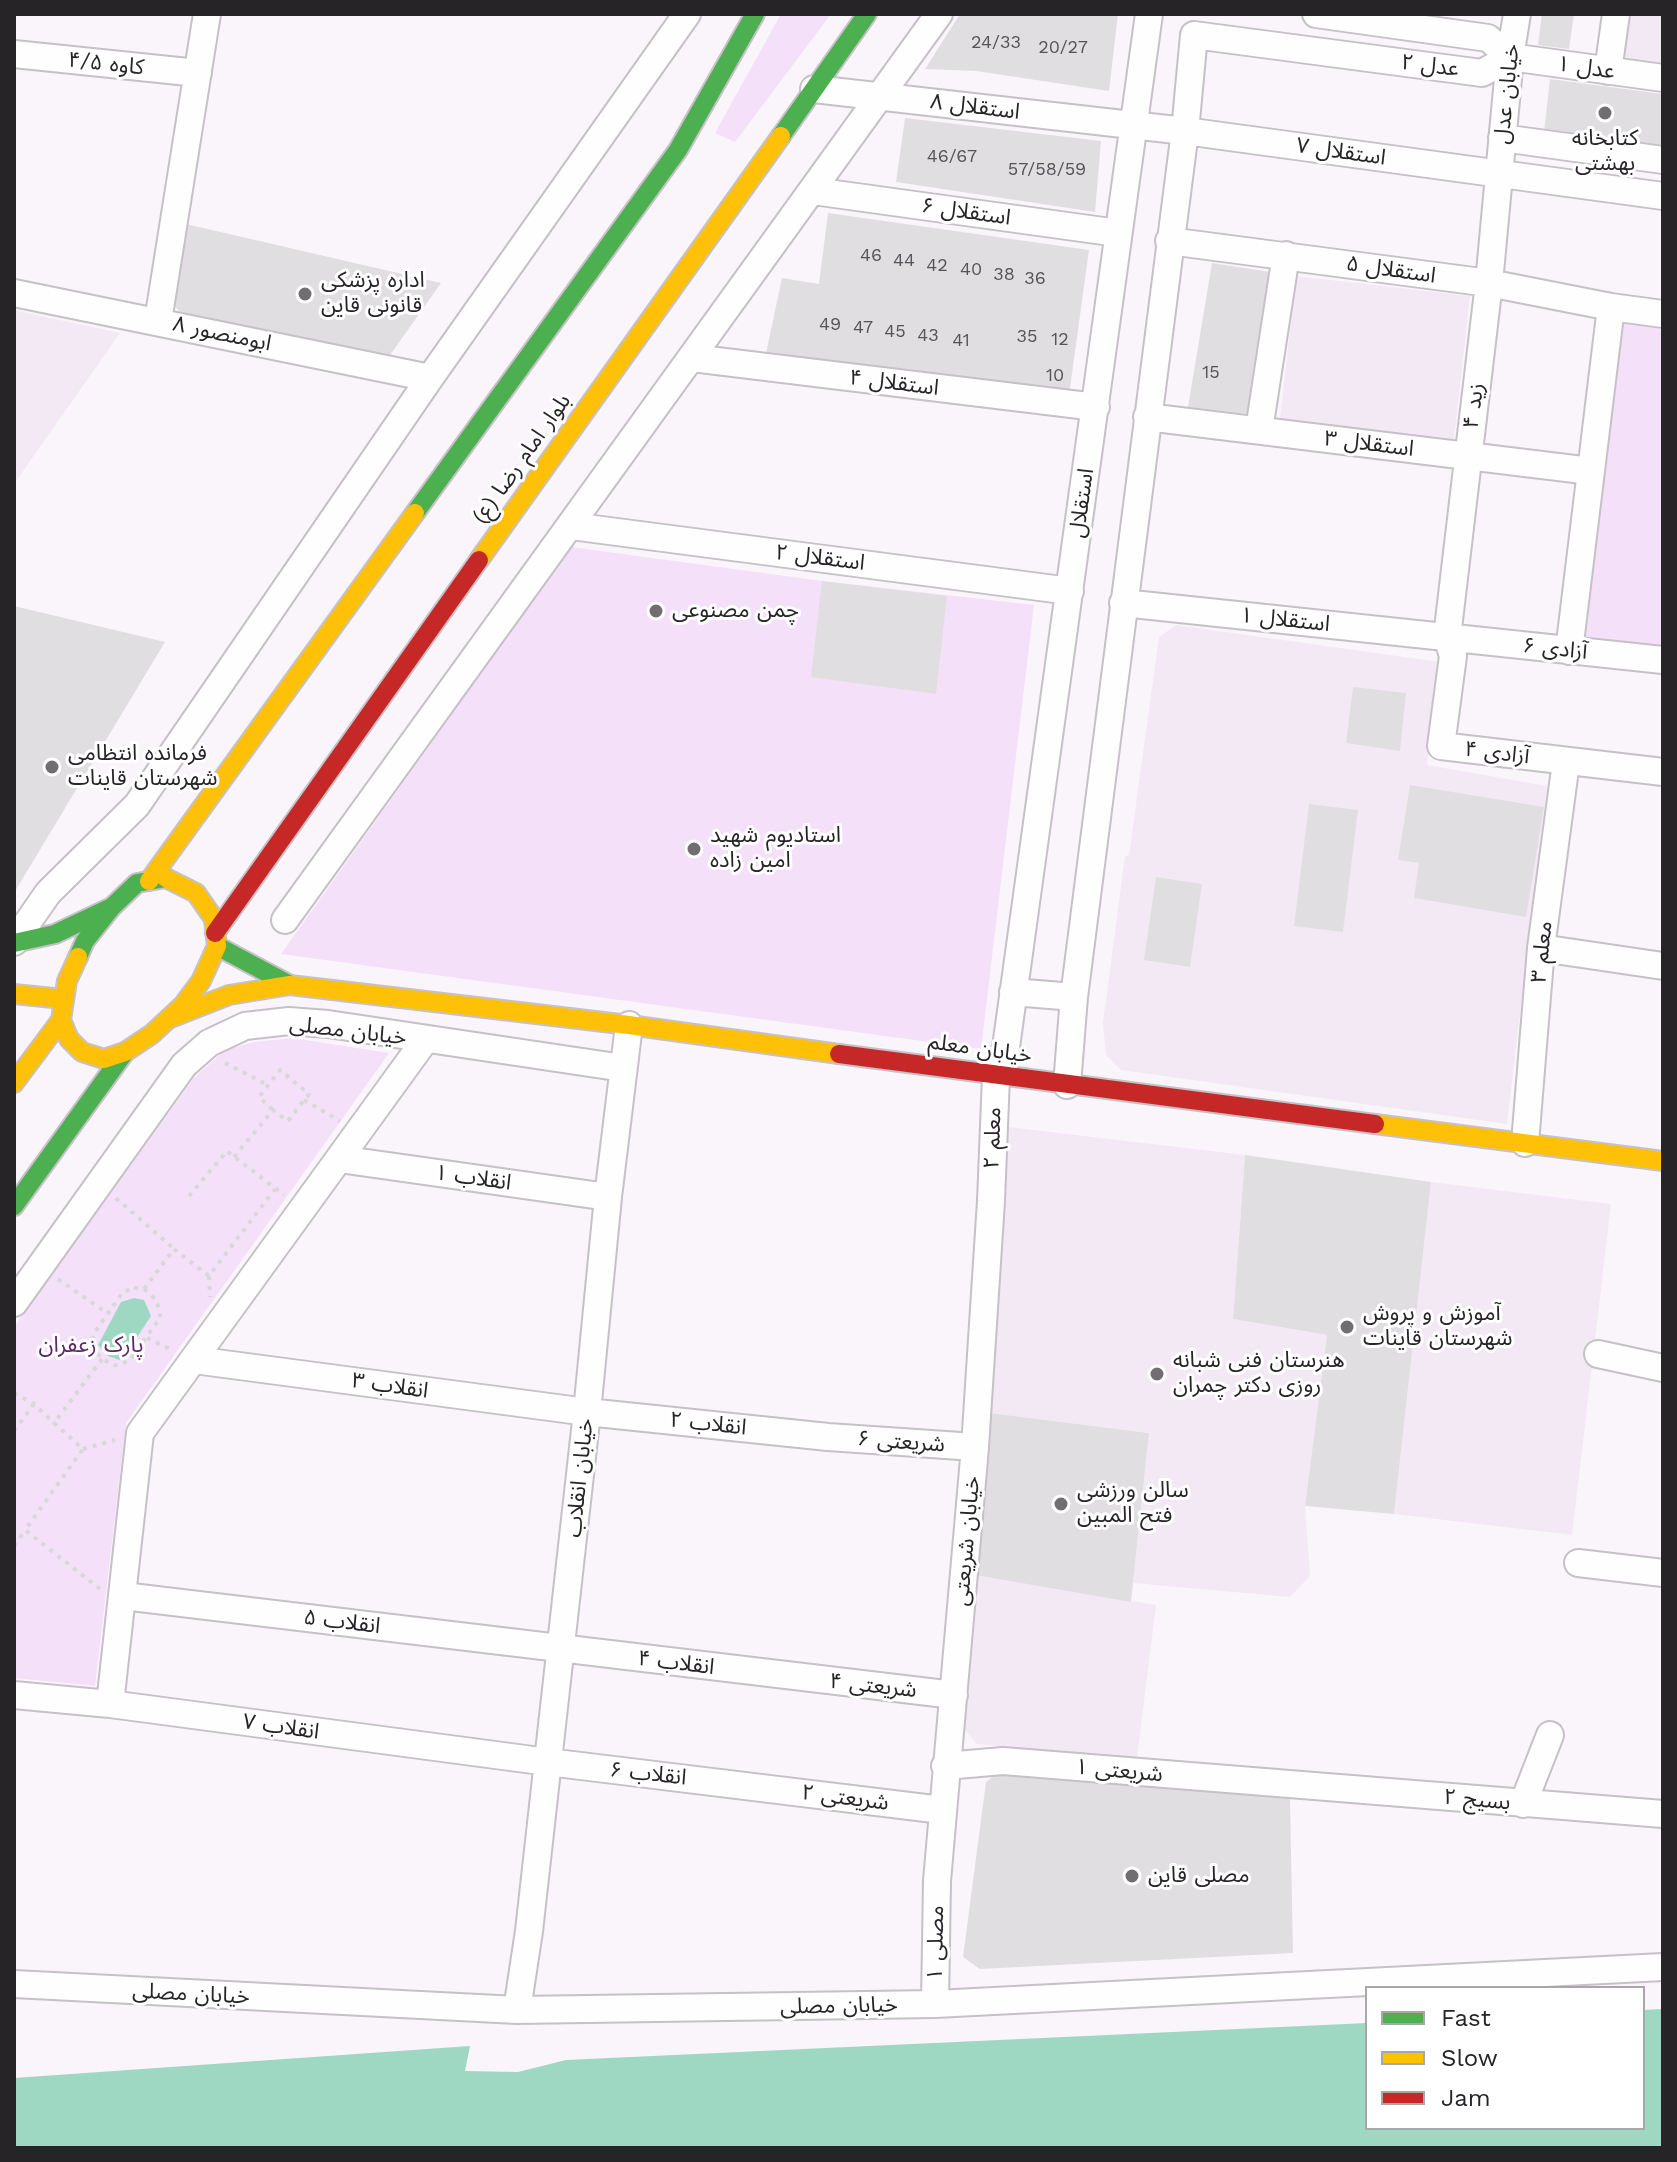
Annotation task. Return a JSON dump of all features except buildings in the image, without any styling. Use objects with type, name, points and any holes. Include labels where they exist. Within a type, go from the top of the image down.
[{"type":"main road","points":[[149,881],[678,150],[755,14]]},
{"type":"main road","name":"بلوار امام رضا (ع)","points":[[216,939],[867,14]]},
{"type":"main road","points":[[166,878],[196,893],[214,919],[216,939],[201,981],[152,1034],[125,1052],[104,1059],[82,1052],[69,1039],[61,1020],[67,981],[85,941],[112,907],[137,883],[149,881],[166,878]]},
{"type":"main road","points":[[14,942],[55,934],[112,907]]},
{"type":"main road","points":[[216,939],[290,985]]},
{"type":"main road","points":[[168,1019],[229,995],[290,985]]},
{"type":"main road","name":"خیابان معلم","points":[[290,985],[629,1025],[996,1076],[1663,1161]]},
{"type":"main road","points":[[14,994],[63,999]]},
{"type":"main road","points":[[14,1083],[61,1020]]},
{"type":"main road","points":[[14,1206],[125,1052]]},
{"type":"street","points":[[158,321],[207,14]]},
{"type":"street","points":[[14,942],[48,893],[137,805],[430,378],[687,14]]},
{"type":"street","points":[[285,920],[939,14]]},
{"type":"street","name":"استقلال","points":[[996,1076],[1006,1047],[1149,14]]},
{"type":"street","name":"عدل ۲","points":[[1185,131],[1194,35],[1482,73],[1510,57],[1488,38],[1316,14]]},
{"type":"street","name":"خیابان عدل","points":[[1498,174],[1517,14]]},
{"type":"street","points":[[1608,71],[1616,14]]},
{"type":"street","name":"کاوه ۴/۵","points":[[14,54],[198,73]]},
{"type":"street","name":"عدل ۱","points":[[1510,57],[1663,78]]},
{"type":"street","name":"استقلال ۸","points":[[814,89],[1185,131]]},
{"type":"street","points":[[1067,1085],[1074,997],[1185,131]]},
{"type":"street","name":"استقلال ۷","points":[[1185,131],[1663,196]]},
{"type":"street","points":[[1502,138],[1663,160]]},
{"type":"street","name":"زید ۴","points":[[1447,637],[1489,283],[1498,174]]},
{"type":"street","name":"استقلال ۶","points":[[813,191],[1118,233]]},
{"type":"street","name":"استقلال ۵","points":[[1169,241],[1489,283],[1663,314]]},
{"type":"street","points":[[1259,430],[1286,255]]},
{"type":"street","name":"ابومنصور ۸","points":[[14,293],[430,378]]},
{"type":"street","points":[[1569,651],[1611,307]]},
{"type":"street","name":"استقلال ۴","points":[[692,358],[1096,407]]},
{"type":"street","name":"استقلال ۳","points":[[1147,417],[1591,471]]},
{"type":"street","name":"استقلال ۲","points":[[571,526],[1070,591]]},
{"type":"street","name":"استقلال ۱","points":[[1123,603],[1447,637]]},
{"type":"street","name":"آزادی ۶","points":[[1447,637],[1663,660]]},
{"type":"street","name":"آزادی ۴","points":[[1447,637],[1453,656],[1441,746],[1663,772]]},
{"type":"street","name":"معلم ۳","points":[[1525,1143],[1541,948],[1566,762]]},
{"type":"street","points":[[1541,948],[1662,958]]},
{"type":"street","points":[[1013,992],[1074,997]]},
{"type":"street","name":"خیابان مصلی","points":[[14,1303],[184,1065],[209,1043],[245,1026],[302,1022],[623,1068]]},
{"type":"street","name":"خیابان انقلاب","points":[[517,2010],[529,1931],[629,1025]]},
{"type":"street","points":[[110,1704],[140,1433],[425,1040]]},
{"type":"street","name":"معلم ۲","points":[[991,1201],[996,1076]]},
{"type":"street","name":"انقلاب ۱","points":[[339,1159],[608,1197]]},
{"type":"street","name":"خیابان شریعتی","points":[[937,1881],[975,1447],[991,1201]]},
{"type":"street","points":[[1598,1354],[1663,1368]]},
{"type":"street","name":"انقلاب ۳","points":[[194,1360],[587,1412]]},
{"type":"street","name":"انقلاب ۲","points":[[587,1412],[828,1437]]},
{"type":"street","name":"شریعتی ۶","points":[[828,1437],[975,1447]]},
{"type":"street","points":[[1578,1563],[1663,1573]]},
{"type":"street","name":"انقلاب ۵","points":[[123,1601],[560,1649]]},
{"type":"street","name":"انقلاب ۴","points":[[560,1649],[791,1677]]},
{"type":"street","name":"شریعتی ۴","points":[[791,1677],[954,1695]]},
{"type":"street","name":"انقلاب ۷","points":[[14,1695],[110,1704],[548,1762]]},
{"type":"street","points":[[1523,1804],[1550,1735]]},
{"type":"street","name":"شریعتی ۱","points":[[945,1766],[1003,1761],[1292,1785]]},
{"type":"street","name":"انقلاب ۶","points":[[548,1762],[747,1785]]},
{"type":"street","name":"شریعتی ۲","points":[[747,1785],[942,1810]]},
{"type":"street","name":"بسیج ۲","points":[[1292,1785],[1663,1814]]},
{"type":"street","name":"مصلی ۱","points":[[935,2004],[937,1881]]},
{"type":"street","name":"خیابان مصلی","points":[[14,1984],[517,2010],[935,2004],[1663,1967]]},
{"type":"path","points":[[220,1059],[268,1085]]},
{"type":"path","points":[[280,1070],[309,1094],[304,1100],[288,1121],[259,1097],[280,1070]]},
{"type":"path","points":[[304,1100],[358,1132]]},
{"type":"path","points":[[234,1157],[273,1110]]},
{"type":"path","points":[[189,1196],[227,1151],[275,1189],[303,1206]]},
{"type":"path","points":[[100,1184],[209,1276],[275,1189]]},
{"type":"path","points":[[144,1289],[160,1309],[160,1318],[131,1358],[121,1365],[102,1359],[91,1344],[107,1313],[123,1292],[144,1289],[174,1249]]},
{"type":"path","points":[[40,1267],[107,1313]]},
{"type":"path","points":[[54,1423],[102,1359]]},
{"type":"path","points":[[14,1393],[34,1404],[83,1449]]},
{"type":"path","points":[[14,1431],[34,1404]]},
{"type":"path","points":[[14,1546],[83,1449],[140,1433]]},
{"type":"path","points":[[25,1530],[123,1601]]},
{"type":"shaded area","points":[[1627,14],[1663,14],[1663,65],[1621,59]]},
{"type":"shaded area","points":[[1296,276],[1470,296],[1454,439],[1280,419]]},
{"type":"shaded area","points":[[14,310],[120,333],[14,484]]},
{"type":"shaded area","points":[[1176,625],[1440,662],[1427,765],[1547,786],[1507,1124],[1121,1070],[1106,1055],[1103,1023],[1159,637]]},
{"type":"shaded area","name":"هنرستان فنی شبانه روزی دکتر چمران","points":[[1008,1127],[1245,1155],[1233,1319],[1327,1335],[1305,1506],[1310,1576],[1290,1597],[1133,1583],[1149,1433],[990,1413]]},
{"type":"shaded area","points":[[1431,1182],[1611,1204],[1572,1535],[1394,1514]]},
{"type":"shaded area","points":[[134,1298],[144,1300],[151,1316],[119,1360],[108,1356],[98,1345],[121,1302]]},
{"type":"shaded area","points":[[975,1575],[1156,1605],[1137,1758],[977,1744],[965,1730]]},
{"type":"shaded area","points":[[1663,2009],[1663,2148],[14,2148],[14,2078],[470,2046],[465,2071],[518,2072],[566,2060],[1365,2023],[1365,2130],[1645,2130],[1645,2010]]},
{"type":"green space","points":[[781,14],[831,14],[735,142],[715,133]]},
{"type":"green space","points":[[1624,323],[1663,329],[1663,656],[1582,649]]},
{"type":"green space","points":[[571,547],[822,581],[1034,605],[981,1049],[281,954]]},
{"type":"green space","name":"پارک زعفران","points":[[292,1038],[389,1053],[126,1423],[95,1686],[14,1678],[14,1327],[194,1078],[225,1050],[254,1042]]},
{"type":"traffic: fast","points":[[415,513],[678,150],[755,14]]},
{"type":"traffic: fast","points":[[781,136],[867,14]]},
{"type":"traffic: fast","points":[[78,957],[85,941],[112,907],[137,883],[166,878]]},
{"type":"traffic: fast","points":[[14,943],[55,934],[112,907]]},
{"type":"traffic: fast","points":[[217,946],[290,985]]},
{"type":"traffic: fast","points":[[14,1206],[125,1052]]},
{"type":"traffic: slow","points":[[479,560],[781,136]]},
{"type":"traffic: slow","points":[[149,881],[415,513]]},
{"type":"traffic: slow","points":[[78,957],[67,981],[61,1020],[69,1039],[82,1052],[104,1059],[125,1052],[152,1034],[183,1005],[201,981],[217,946],[214,919],[196,893],[166,878]]},
{"type":"traffic: slow","points":[[168,1019],[229,995],[290,985],[629,1025],[839,1054]]},
{"type":"traffic: slow","points":[[14,994],[63,999]]},
{"type":"traffic: slow","points":[[14,1083],[61,1020]]},
{"type":"traffic: slow","points":[[1375,1124],[1663,1161]]},
{"type":"traffic: jam","points":[[215,933],[479,560]]},
{"type":"traffic: jam","points":[[839,1054],[1375,1124]]},
{"type":"place","name":"کتابخانه بهشتی","points":[[1605,113]]},
{"type":"place","name":"اداره پزشکی قانونی قاین","points":[[305,294]]},
{"type":"place","name":"چمن مصنوعی","points":[[656,611]]},
{"type":"place","name":"فرمانده انتظامی شهرستان قاینات","points":[[52,767]]},
{"type":"place","name":"استادیوم شهید امین زاده","points":[[694,849]]},
{"type":"place","name":"آموزش و پروش شهرستان قاینات","points":[[1347,1327]]},
{"type":"place","name":"هنرستان فنی شبانه روزی دکتر چمران","points":[[1157,1374]]},
{"type":"place","name":"سالن ورزشی فتح المبین","points":[[1061,1504]]},
{"type":"place","name":"مصلی قاین","points":[[1132,1876]]}]
